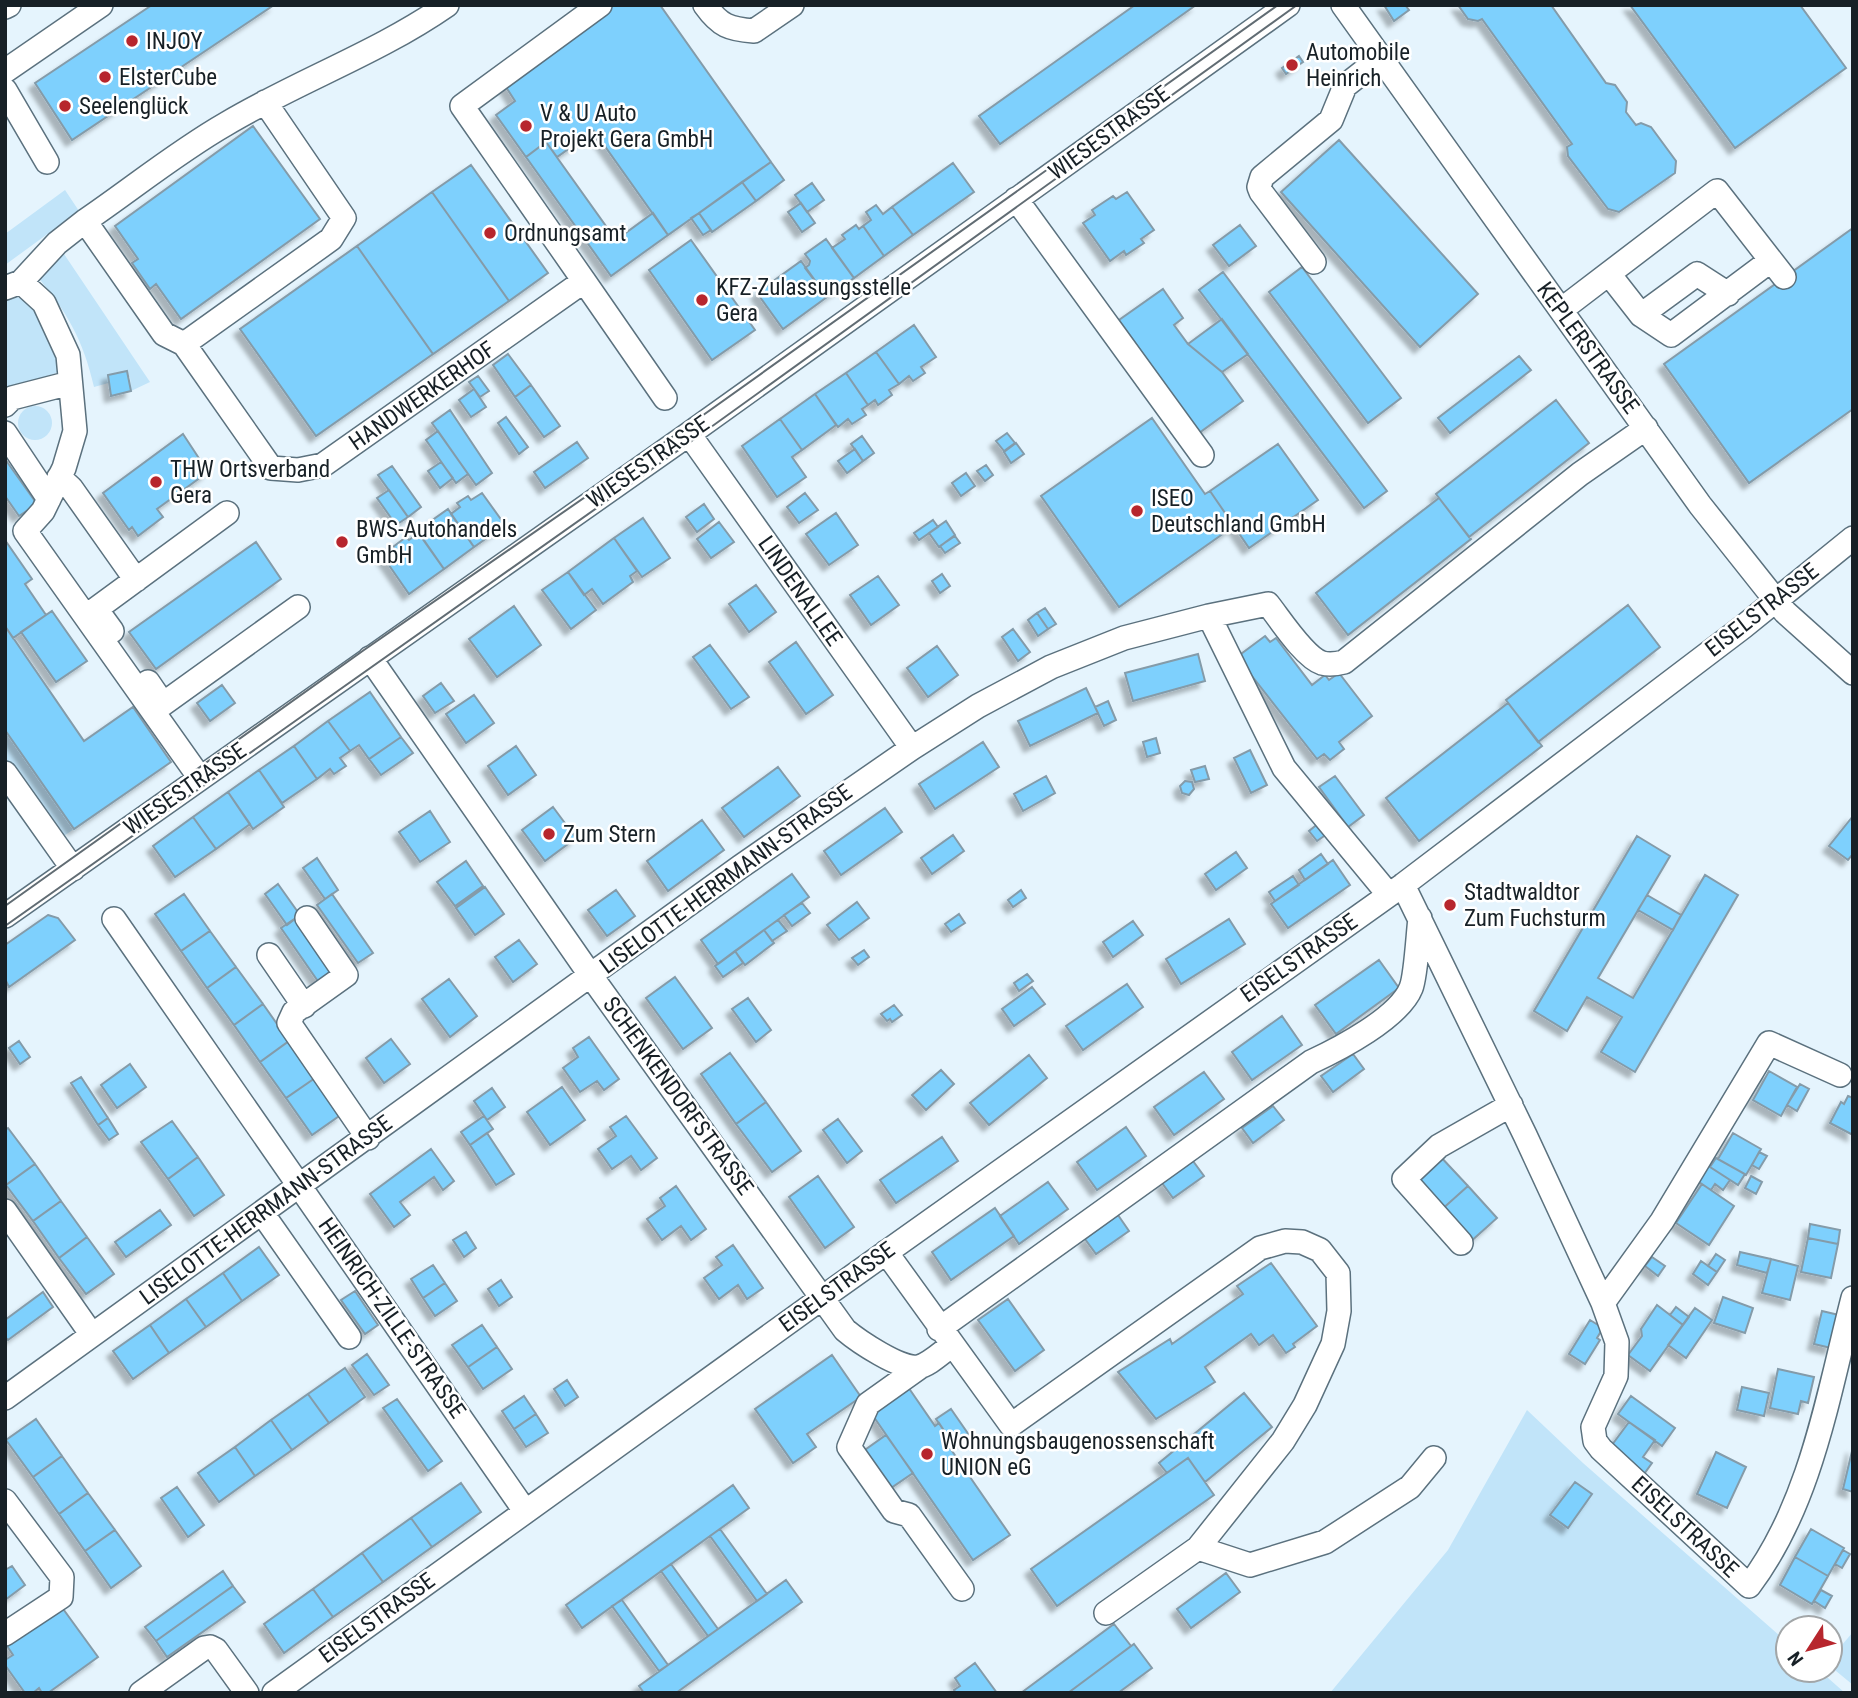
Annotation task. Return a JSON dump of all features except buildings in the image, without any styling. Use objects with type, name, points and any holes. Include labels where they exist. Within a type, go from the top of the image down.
[{"type":"street","points":[[5,71],[101,5]]},
{"type":"street","points":[[201,778],[25,531],[43,511],[49,499],[75,431],[68,355],[44,303],[13,285],[57,243],[224,124],[410,31],[447,5]]},
{"type":"street","points":[[600,5],[459,101],[665,398]]},
{"type":"street","points":[[705,5],[716,20],[734,29],[754,32],[792,5]]},
{"type":"street","name":"WIESESTRASSE","points":[[8,909],[73,869],[1288,5]]},
{"type":"street","name":"KEPLERSTRASSE","points":[[1343,5],[1700,505],[1776,601],[1807,634],[1853,674]]},
{"type":"street","points":[[1314,262],[1261,192],[1259,182],[1331,120],[1345,86],[1382,57]]},
{"type":"street","points":[[5,90],[47,162]]},
{"type":"street","points":[[184,344],[331,239],[344,218],[265,102]]},
{"type":"street","points":[[1561,310],[1717,191],[1777,269],[1728,294],[1671,335],[1641,315],[1609,274]]},
{"type":"street","points":[[1016,199],[1202,455]]},
{"type":"street","name":"HANDWERKERHOF","points":[[86,221],[164,334],[184,344],[271,467],[298,470],[323,465],[583,281]]},
{"type":"street","points":[[1641,315],[1697,274],[1728,294]]},
{"type":"street","points":[[1670,295],[1698,315]]},
{"type":"street","points":[[5,405],[12,398],[70,383]]},
{"type":"street","name":"LISELOTTE-HERRMANN-STRASSE","points":[[5,1398],[740,867],[912,748],[978,706],[1051,667],[1124,638],[1268,604],[1310,655],[1320,662],[1334,665],[1344,662],[1580,474],[1646,428]]},
{"type":"street","points":[[5,433],[49,499]]},
{"type":"street","name":"LINDENALLEE","points":[[688,433],[912,748]]},
{"type":"street","points":[[59,477],[71,488],[136,580]]},
{"type":"street","points":[[228,513],[96,609],[163,704],[298,607]]},
{"type":"street","name":"EISELSTRASSE","points":[[274,1693],[822,1297],[1396,890],[1776,601],[1853,538]]},
{"type":"street","points":[[1209,616],[1284,768],[1396,890]]},
{"type":"street","name":"SCHENKENDORFSTRASSE","points":[[370,658],[591,976],[845,1330],[855,1339],[904,1365],[920,1367]]},
{"type":"street","points":[[5,773],[73,869]]},
{"type":"street","name":"EISELSTRASSE","points":[[1396,890],[1420,918],[1511,1105],[1603,1303],[1618,1342],[1616,1376],[1593,1427],[1595,1441],[1749,1586],[1763,1567],[1804,1484],[1853,1297]]},
{"type":"street","points":[[307,918],[346,975],[290,1017],[291,1028],[368,1138]]},
{"type":"street","points":[[962,1589],[909,1515],[894,1511],[849,1447],[868,1404],[920,1367],[945,1337],[1311,1062],[1347,1044],[1392,1013],[1411,989],[1420,918]]},
{"type":"street","name":"HEINRICH-ZILLE-STRASSE","points":[[114,919],[525,1511]]},
{"type":"street","points":[[269,955],[304,1006]]},
{"type":"street","points":[[1603,1303],[1662,1221],[1769,1043],[1840,1075]]},
{"type":"street","points":[[1461,1243],[1404,1179],[1439,1146],[1511,1105]]},
{"type":"street","points":[[5,1211],[92,1335]]},
{"type":"street","points":[[262,1213],[349,1337]]},
{"type":"street","points":[[886,1252],[1011,1425],[1260,1248],[1285,1241],[1303,1242],[1320,1250],[1338,1273],[1339,1311],[1333,1344],[1305,1405],[1283,1441],[1198,1548],[1106,1613]]},
{"type":"street","points":[[1198,1548],[1250,1565],[1325,1542],[1410,1487],[1434,1458]]},
{"type":"street","points":[[5,1501],[62,1577],[61,1597],[5,1634]]},
{"type":"street","points":[[141,1693],[204,1648],[210,1647],[216,1650],[247,1693]]},
{"type":"shaded area","points":[[65,190],[79,211],[5,265],[5,234]]},
{"type":"shaded area","points":[[62,251],[150,382],[131,391],[130,377],[94,387],[79,340],[57,301],[36,275]]},
{"type":"shaded area","points":[[5,296],[31,299],[69,360],[56,373],[5,390]]},
{"type":"shaded area","points":[[35,406],[47,411],[52,423],[47,435],[35,440],[23,435],[18,423],[23,411]]},
{"type":"shaded area","points":[[5,730],[74,829],[61,838],[5,758]]},
{"type":"shaded area","points":[[1527,1410],[1583,1463],[1774,1631],[1774,1684],[1835,1684],[1845,1693],[1330,1693],[1448,1550]]},
{"type":"shaded area","points":[[1853,1632],[1853,1685],[1844,1678],[1844,1643]]},
{"type":"tram line","points":[[5,906],[364,650],[685,428],[1278,5]]},
{"type":"tram line","points":[[5,926],[693,440],[1297,5]]},
{"type":"place","name":"INJOY","points":[[132,41]]},
{"type":"place","name":"Automobile Heinrich","points":[[1292,65]]},
{"type":"place","name":"ElsterCube","points":[[105,77]]},
{"type":"place","name":"Seelenglück","points":[[65,106]]},
{"type":"place","name":"V & U Auto Projekt Gera GmbH","points":[[526,126]]},
{"type":"place","name":"Ordnungsamt","points":[[490,233]]},
{"type":"place","name":"KFZ-Zulassungsstelle Gera","points":[[702,300]]},
{"type":"place","name":"THW Ortsverband Gera","points":[[156,482]]},
{"type":"place","name":"ISEO Deutschland GmbH","points":[[1137,511]]},
{"type":"place","name":"BWS-Autohandels GmbH","points":[[342,542]]},
{"type":"place","name":"Zum Stern","points":[[549,834]]},
{"type":"place","name":"Stadtwaldtor Zum Fuchsturm","points":[[1450,905]]},
{"type":"place","name":"Wohnungsbaugenossenschaft UNION eG","points":[[927,1454]]}]
